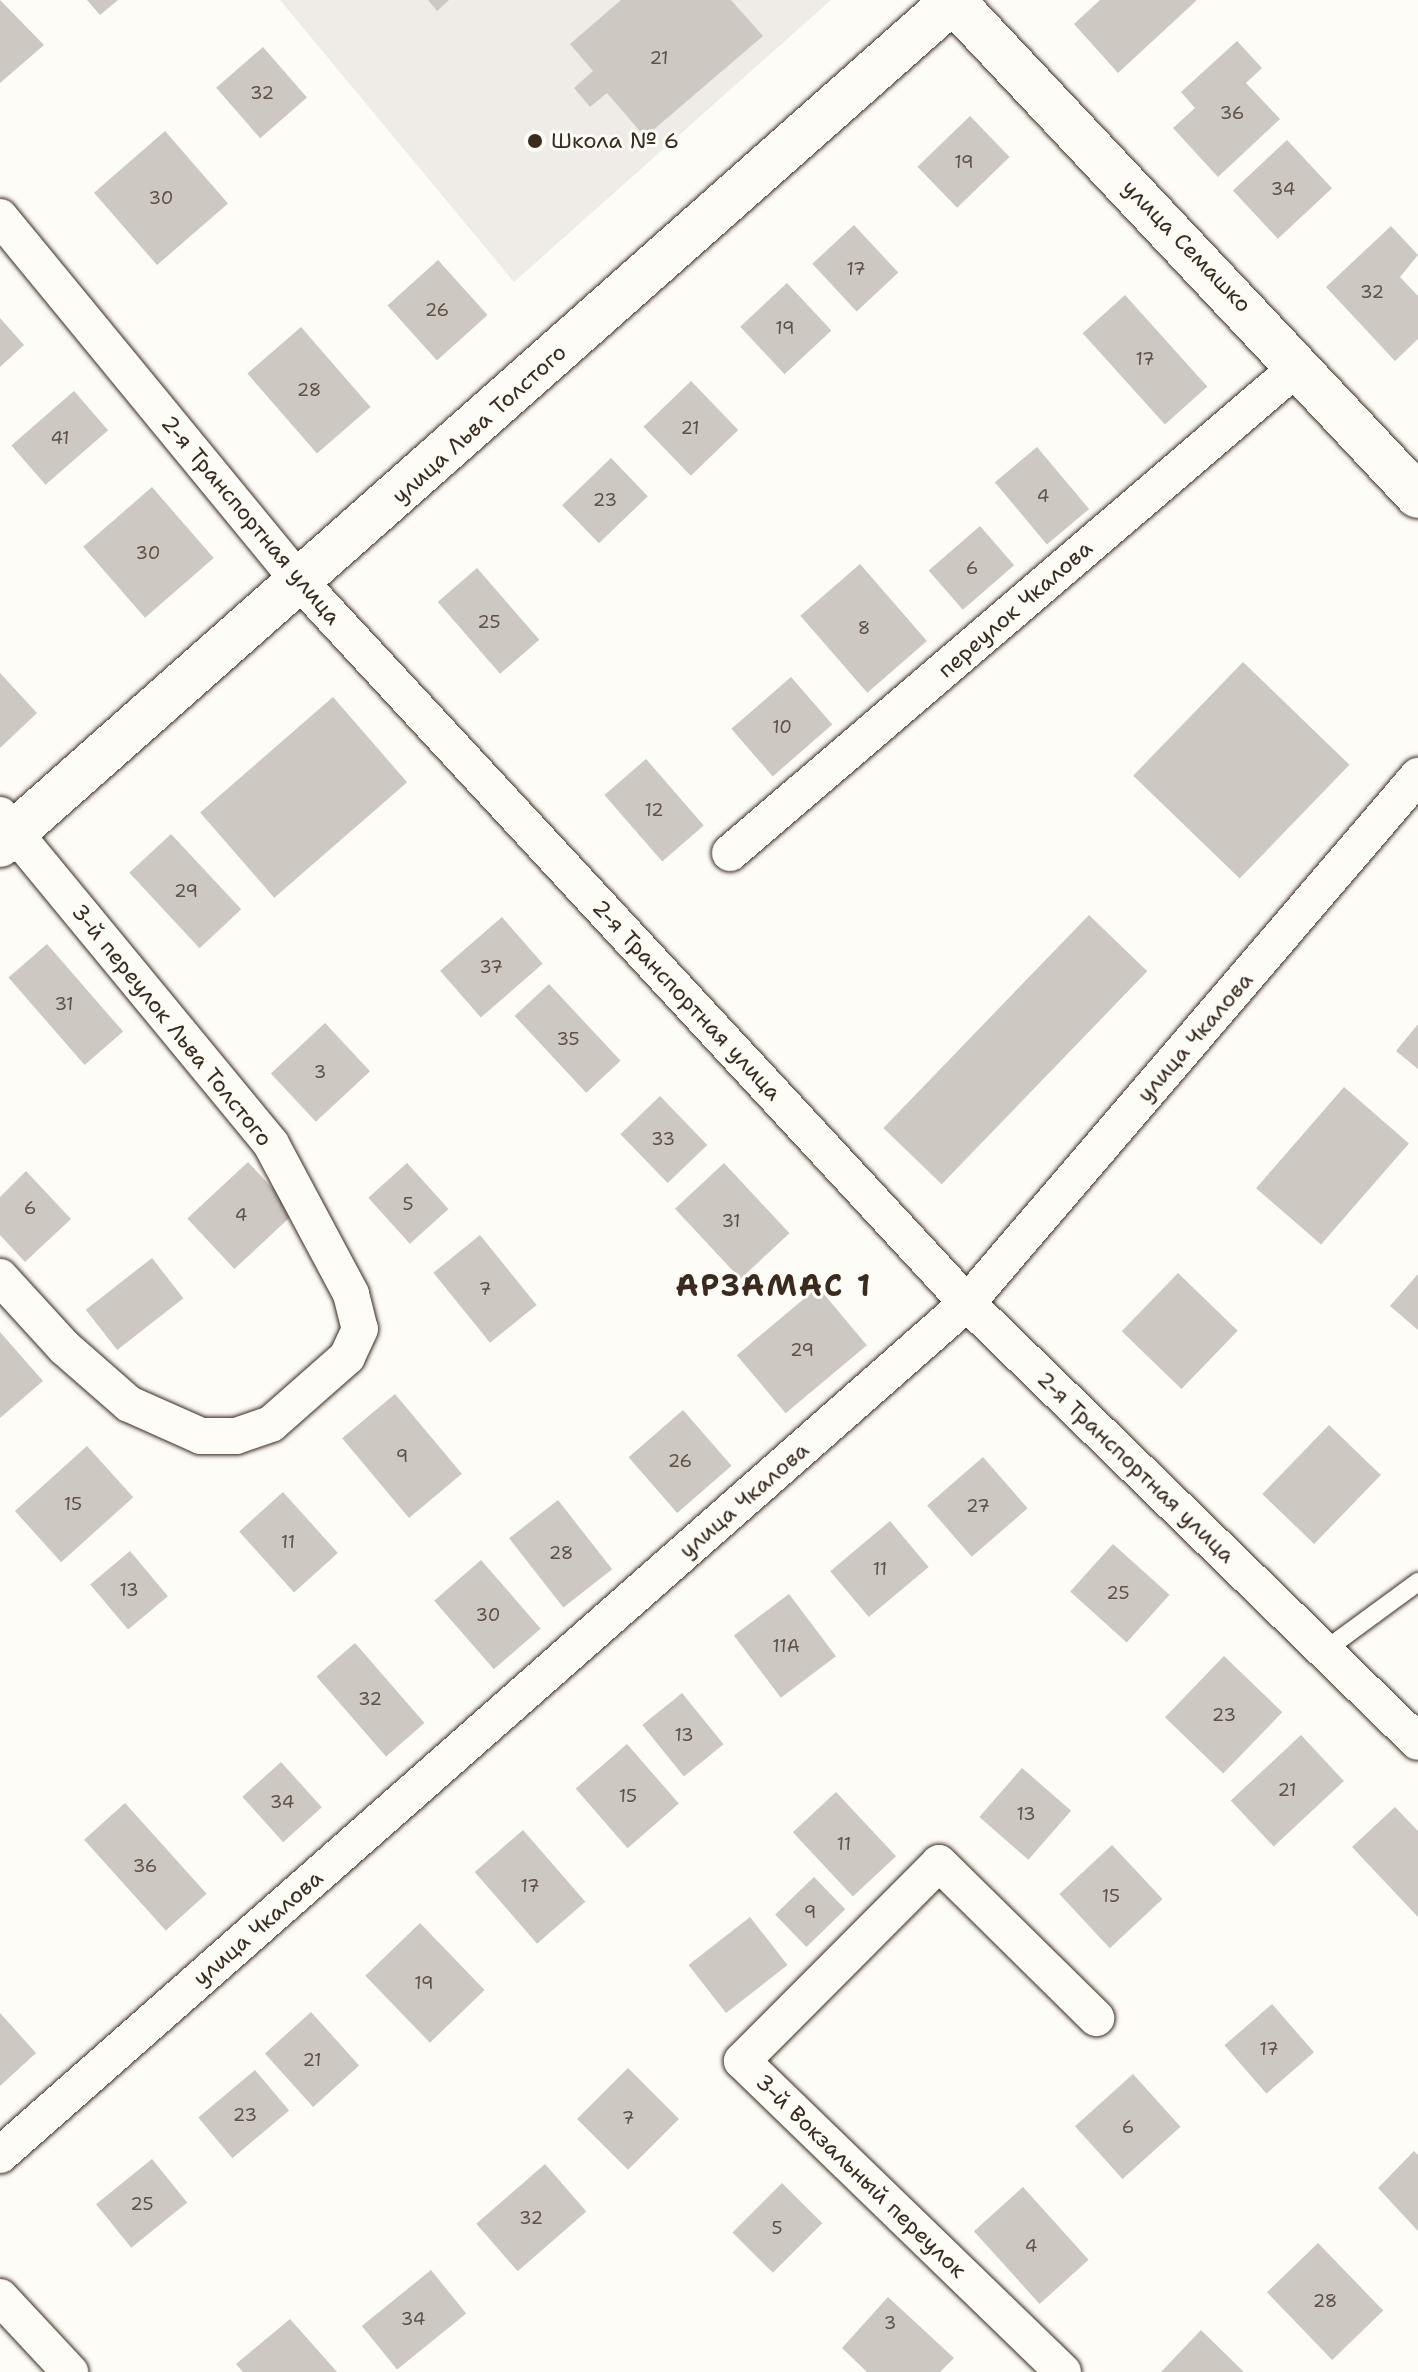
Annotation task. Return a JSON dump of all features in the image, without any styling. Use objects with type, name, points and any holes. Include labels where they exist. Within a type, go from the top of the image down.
[{"type":"street","name":"улица Семашко","points":[[954,0],[1300,365],[1418,496]]},
{"type":"street","name":"улица Льва Толстого","points":[[5,831],[301,583],[954,0]]},
{"type":"street","name":"2-я Транспортная улица","points":[[0,217],[301,583],[967,1303],[1418,1742]]},
{"type":"street","name":"переулок Чкалова","points":[[730,853],[1300,365]]},
{"type":"street","name":"улица Чкалова","points":[[0,2155],[967,1303],[1418,776]]},
{"type":"street","name":"3-й переулок Льва Толстого","points":[[0,1277],[64,1347],[129,1404],[201,1436],[236,1436],[271,1424],[347,1357],[360,1329],[351,1294],[271,1144],[5,831]]},
{"type":"street","name":"3-й Вокзальный переулок","points":[[1063,2372],[742,2061],[939,1863],[1096,2018]]},
{"type":"street","points":[[0,2297],[70,2372]]},
{"type":"lane","points":[[1324,1651],[1418,1582]]},
{"type":"shaded area","name":"Школа № 6","points":[[280,0],[831,0],[514,282]]},
{"type":"building","points":[[0,0],[44,45],[0,83]]},
{"type":"building","points":[[87,0],[118,0],[100,15]]},
{"type":"building","points":[[428,0],[449,0],[437,11]]},
{"type":"building","points":[[621,0],[731,0],[763,36],[645,137],[607,93],[590,107],[574,88],[593,71],[570,44]]},
{"type":"building","points":[[1100,0],[1197,0],[1118,73],[1074,24]]},
{"type":"building","points":[[1237,41],[1262,68],[1246,83],[1280,119],[1218,177],[1173,128],[1195,108],[1181,92]]},
{"type":"building","points":[[263,47],[307,98],[260,138],[216,88]]},
{"type":"building","points":[[970,116],[1010,157],[957,208],[917,167]]},
{"type":"building","points":[[165,131],[228,203],[157,265],[94,193]]},
{"type":"building","points":[[1287,140],[1332,188],[1278,239],[1233,190]]},
{"type":"building","points":[[854,225],[898,273],[857,311],[812,264]]},
{"type":"building","points":[[1391,226],[1418,255],[1400,277],[1418,296],[1418,339],[1395,361],[1326,287]]},
{"type":"building","points":[[438,260],[488,315],[437,360],[387,306]]},
{"type":"building","points":[[787,283],[831,331],[785,374],[740,327]]},
{"type":"building","points":[[1125,295],[1207,386],[1165,425],[1083,333]]},
{"type":"building","points":[[0,318],[24,345],[0,367]]},
{"type":"building","points":[[301,327],[371,407],[317,454],[247,374]]},
{"type":"building","points":[[691,381],[738,430],[691,476],[644,427]]},
{"type":"building","points":[[74,391],[108,430],[45,485],[11,445]]},
{"type":"building","points":[[1037,447],[1089,509],[1047,544],[995,482]]},
{"type":"building","points":[[611,458],[648,496],[599,543],[562,505]]},
{"type":"building","points":[[152,487],[214,558],[145,618],[83,547]]},
{"type":"building","points":[[980,526],[1014,565],[963,610],[929,571]]},
{"type":"building","points":[[860,564],[927,641],[867,693],[800,616]]},
{"type":"building","points":[[477,568],[539,640],[500,674],[438,602]]},
{"type":"building","points":[[1243,662],[1349,765],[1240,878],[1133,776]]},
{"type":"building","points":[[0,673],[37,713],[0,748]]},
{"type":"building","points":[[791,677],[832,725],[773,776],[731,729]]},
{"type":"building","points":[[333,697],[407,782],[274,898],[200,812]]},
{"type":"building","points":[[646,759],[704,825],[662,861],[604,795]]},
{"type":"building","points":[[171,834],[241,909],[200,948],[129,873]]},
{"type":"building","points":[[1089,915],[1147,971],[942,1184],[883,1128]]},
{"type":"building","points":[[502,917],[543,964],[481,1018],[440,971]]},
{"type":"building","points":[[47,944],[123,1032],[85,1065],[9,977]]},
{"type":"building","points":[[549,984],[621,1061],[586,1093],[515,1016]]},
{"type":"building","points":[[325,1023],[370,1071],[316,1122],[271,1073]]},
{"type":"building","points":[[1418,1024],[1418,1069],[1396,1051]]},
{"type":"building","points":[[1344,1087],[1409,1143],[1321,1245],[1256,1188]]},
{"type":"building","points":[[660,1096],[707,1145],[668,1183],[620,1134]]},
{"type":"building","points":[[248,1162],[295,1212],[234,1269],[187,1219]]},
{"type":"building","points":[[407,1163],[448,1209],[410,1244],[368,1198]]},
{"type":"building","points":[[724,1163],[789,1233],[740,1279],[675,1209]]},
{"type":"building","points":[[26,1171],[71,1219],[25,1262],[0,1235],[0,1197]]},
{"type":"building","points":[[480,1235],[537,1305],[490,1343],[433,1273]]},
{"type":"building","points":[[152,1258],[183,1298],[117,1350],[86,1310]]},
{"type":"building","points":[[1178,1273],[1238,1331],[1181,1389],[1122,1331]]},
{"type":"building","points":[[1418,1274],[1418,1330],[1390,1306]]},
{"type":"building","points":[[818,1287],[867,1345],[786,1413],[737,1355]]},
{"type":"building","points":[[0,1332],[43,1381],[0,1418]]},
{"type":"building","points":[[395,1394],[462,1474],[409,1518],[342,1438]]},
{"type":"building","points":[[683,1410],[732,1466],[677,1513],[629,1457]]},
{"type":"building","points":[[1329,1425],[1381,1475],[1314,1544],[1262,1494]]},
{"type":"building","points":[[87,1446],[133,1497],[61,1562],[15,1511]]},
{"type":"building","points":[[983,1457],[1028,1508],[972,1557],[927,1506]]},
{"type":"building","points":[[283,1492],[338,1553],[294,1592],[239,1531]]},
{"type":"building","points":[[558,1500],[612,1569],[563,1608],[509,1538]]},
{"type":"building","points":[[890,1521],[929,1567],[869,1617],[830,1571]]},
{"type":"building","points":[[1113,1544],[1169,1595],[1127,1642],[1070,1592]]},
{"type":"building","points":[[130,1551],[168,1596],[128,1630],[90,1584]]},
{"type":"building","points":[[481,1560],[541,1629],[494,1669],[434,1601]]},
{"type":"building","points":[[789,1594],[836,1656],[781,1698],[734,1636]]},
{"type":"building","points":[[355,1643],[425,1723],[386,1756],[317,1676]]},
{"type":"building","points":[[1224,1656],[1282,1712],[1223,1773],[1165,1717]]},
{"type":"building","points":[[682,1693],[724,1744],[684,1776],[642,1725]]},
{"type":"building","points":[[1301,1735],[1344,1781],[1274,1847],[1231,1800]]},
{"type":"building","points":[[627,1744],[679,1804],[628,1848],[576,1789]]},
{"type":"building","points":[[281,1762],[322,1807],[283,1842],[242,1797]]},
{"type":"building","points":[[1022,1768],[1071,1811],[1028,1860],[979,1817]]},
{"type":"building","points":[[836,1792],[896,1856],[853,1897],[793,1832]]},
{"type":"building","points":[[125,1803],[207,1894],[166,1930],[84,1840]]},
{"type":"building","points":[[1395,1807],[1418,1831],[1418,1917],[1352,1847]]},
{"type":"building","points":[[523,1830],[585,1902],[537,1944],[475,1872]]},
{"type":"building","points":[[1112,1845],[1162,1899],[1110,1948],[1059,1894]]},
{"type":"building","points":[[814,1877],[845,1909],[806,1947],[775,1915]]},
{"type":"building","points":[[750,1917],[788,1965],[726,2013],[689,1965]]},
{"type":"building","points":[[420,1923],[485,1990],[430,2043],[365,1976]]},
{"type":"building","points":[[1272,2004],[1314,2052],[1266,2094],[1224,2045]]},
{"type":"building","points":[[311,2012],[359,2066],[313,2107],[265,2053]]},
{"type":"building","points":[[0,2013],[36,2053],[0,2086]]},
{"type":"building","points":[[628,2068],[679,2119],[628,2170],[577,2119]]},
{"type":"building","points":[[255,2070],[289,2111],[232,2158],[198,2118]]},
{"type":"building","points":[[1133,2074],[1181,2127],[1123,2179],[1075,2126]]},
{"type":"building","points":[[1414,2151],[1418,2155],[1418,2231],[1378,2188]]},
{"type":"building","points":[[152,2159],[187,2203],[131,2248],[96,2204]]},
{"type":"building","points":[[545,2164],[586,2212],[518,2271],[476,2224]]},
{"type":"building","points":[[782,2183],[822,2223],[773,2273],[733,2232]]},
{"type":"building","points":[[1023,2187],[1089,2260],[1040,2304],[974,2231]]},
{"type":"building","points":[[1318,2243],[1383,2311],[1332,2360],[1267,2292]]},
{"type":"building","points":[[431,2270],[466,2314],[397,2370],[362,2326]]},
{"type":"building","points":[[888,2297],[954,2358],[940,2372],[867,2372],[842,2348]]},
{"type":"building","points":[[290,2319],[337,2372],[243,2372],[236,2364]]},
{"type":"building","points":[[1201,2330],[1244,2372],[1161,2372]]},
{"type":"place","name":"Школа № 6","points":[[535,141]]},
{"type":"district","name":"АРЗАМАС 1","points":[[774,1286]]}]
